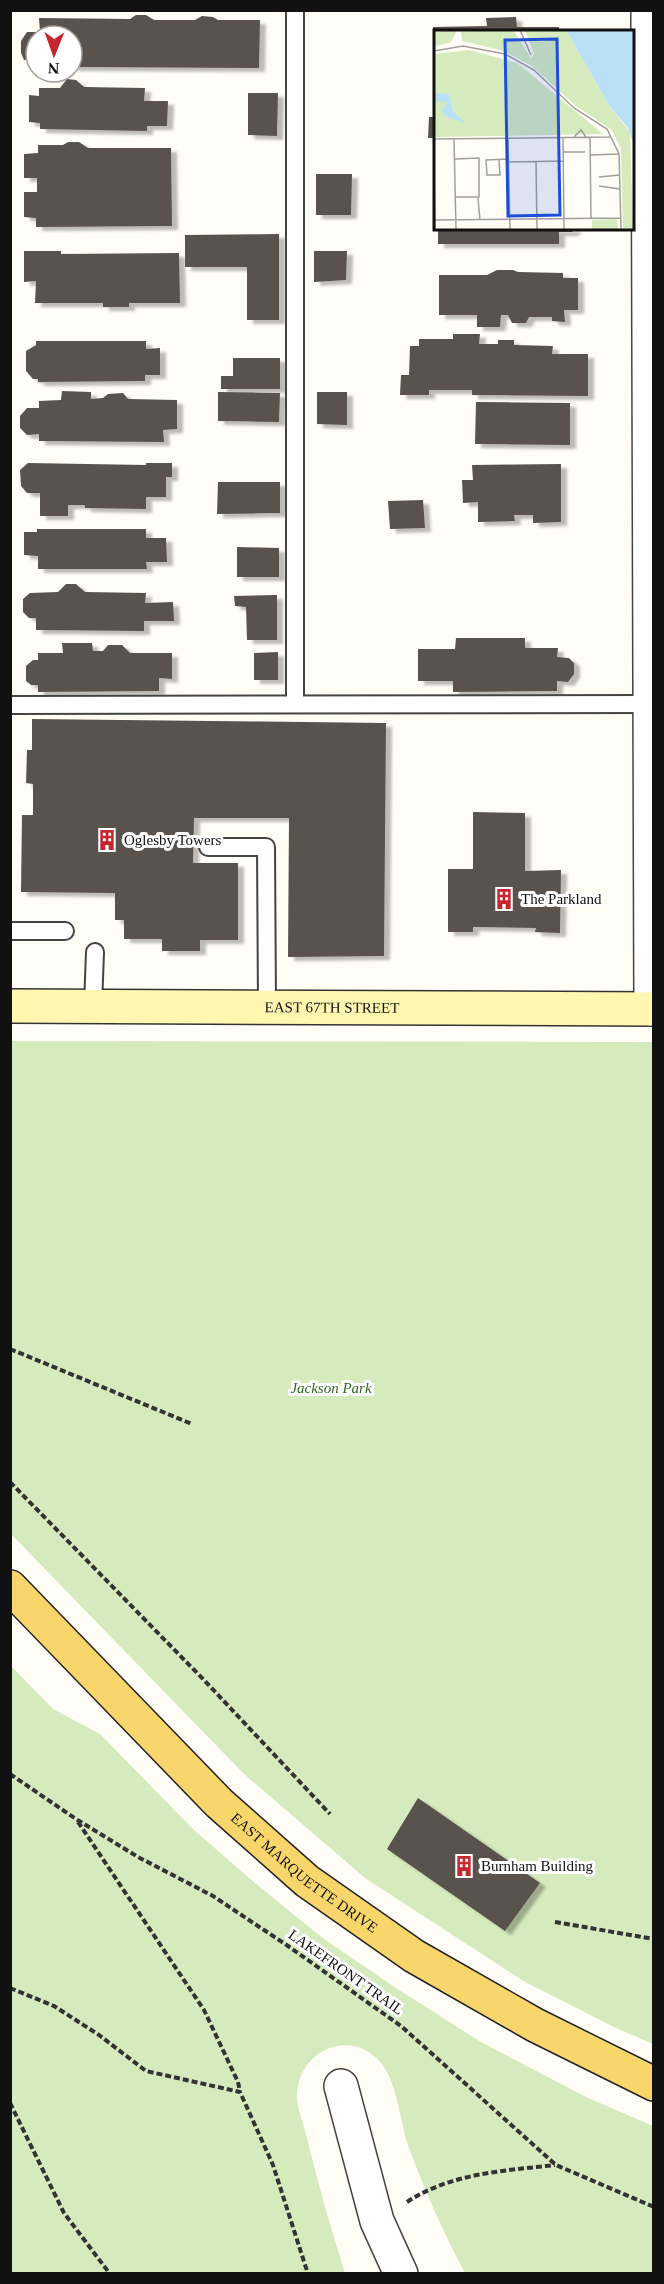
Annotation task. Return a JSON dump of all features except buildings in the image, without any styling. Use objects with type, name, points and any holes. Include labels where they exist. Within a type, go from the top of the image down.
[{"type":"main road","name":"EAST MARQUETTE DRIVE","points":[[10,1587],[219,1803],[307,1881],[414,1956],[535,2025],[654,2084]]},
{"type":"street","points":[[648,10],[652,1009]]},
{"type":"street","name":"EAST 67TH STREET","points":[[10,1006],[652,1009]]},
{"type":"street","points":[[341,2086],[376,2221],[401,2274]]},
{"type":"lane","points":[[295,10],[295,704]]},
{"type":"lane","points":[[10,705],[651,704]]},
{"type":"lane","points":[[208,847],[266,847],[267,1007]]},
{"type":"lane","points":[[10,931],[65,931]]},
{"type":"lane","points":[[93,1006],[95,952]]},
{"type":"path","points":[[10,1349],[192,1424]]},
{"type":"path","points":[[10,1482],[204,1680],[330,1814]]},
{"type":"path","name":"LAKEFRONT TRAIL","points":[[10,1774],[76,1819],[138,1857],[213,1896],[401,2026],[556,2165],[654,2207]]},
{"type":"path","points":[[76,1819],[204,2010],[273,2165],[308,2274]]},
{"type":"path","points":[[555,1922],[654,1939]]},
{"type":"path","points":[[10,1988],[54,2006],[99,2035],[146,2071],[240,2092]]},
{"type":"path","points":[[10,2103],[64,2213],[110,2274]]},
{"type":"path","points":[[376,2221],[432,2187],[476,2174],[556,2165]]},
{"type":"green space","name":"Jackson Park","points":[[11,1041],[653,1042],[653,2044],[525,1982],[365,1878],[244,1774],[11,1534]]},
{"type":"green space","points":[[11,1666],[53,1709],[100,1734],[194,1830],[324,1939],[481,2042],[586,2097],[653,2126],[653,2273],[465,2273],[427,2194],[414,2161],[391,2080],[381,2063],[369,2052],[356,2046],[342,2045],[328,2048],[317,2055],[307,2066],[300,2079],[297,2099],[345,2273],[11,2273]]},
{"type":"place","name":"Oglesby Towers","points":[[107,840]]},
{"type":"place","name":"The Parkland","points":[[504,899]]},
{"type":"place","name":"Burnham Building","points":[[464,1866]]}]
